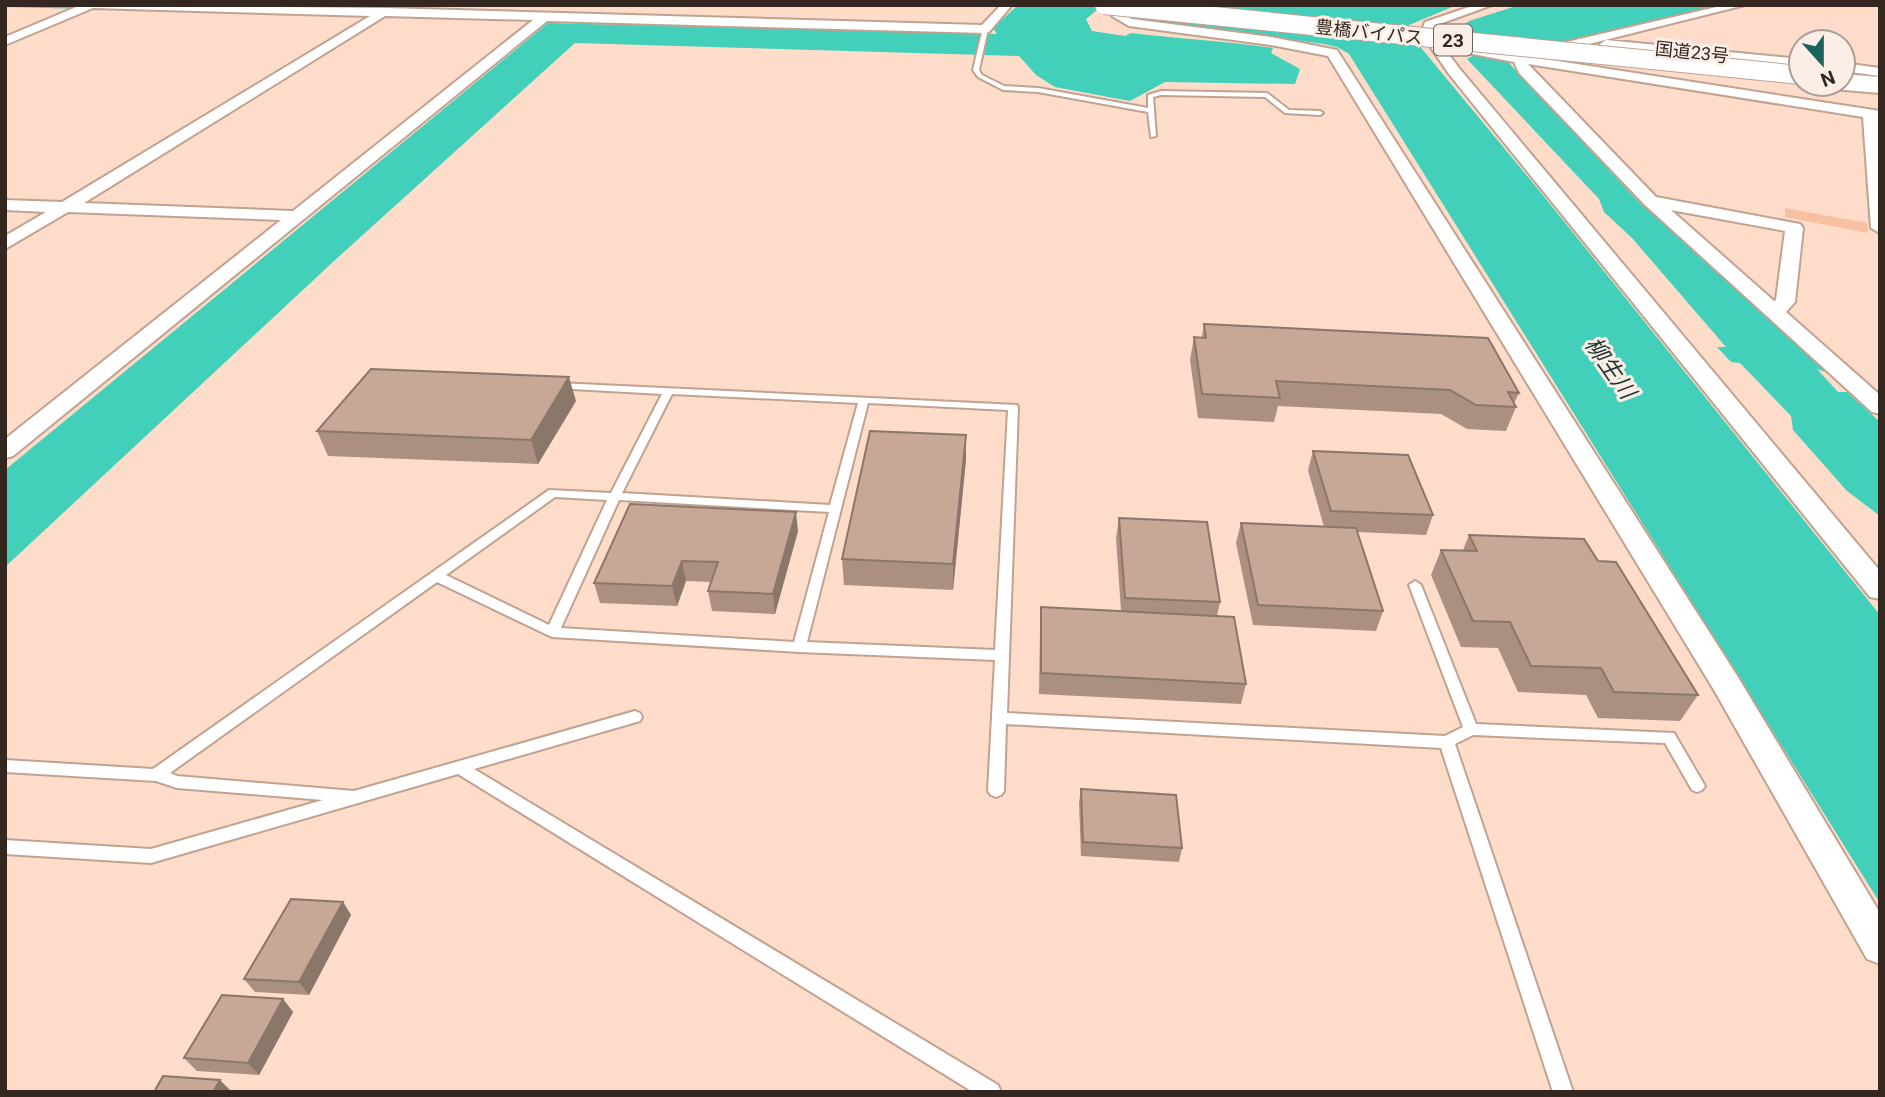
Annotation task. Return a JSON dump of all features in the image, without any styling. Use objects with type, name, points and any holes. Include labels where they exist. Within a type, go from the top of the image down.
[{"type":"highway","name":"豊橋バイパス","points":[[1104,5],[1787,74]]},
{"type":"highway","name":"豊橋バイパス","points":[[1162,5],[1787,68]]},
{"type":"highway","points":[[1857,73],[1880,74]]},
{"type":"highway","points":[[1857,81],[1880,83]]},
{"type":"street","points":[[5,244],[396,5]]},
{"type":"street","points":[[683,20],[696,5]]},
{"type":"street","points":[[5,41],[88,7],[542,19],[843,20],[985,29],[1007,5]]},
{"type":"street","points":[[1130,5],[1118,16],[1129,22],[1247,37],[1333,53],[1718,671],[1880,947]]},
{"type":"street","points":[[1487,5],[1429,24],[1427,33],[1454,71],[1880,590]]},
{"type":"street","points":[[1520,61],[1583,41],[1740,5]]},
{"type":"street","points":[[5,451],[542,19]]},
{"type":"street","points":[[1440,22],[1456,47],[1520,61],[1787,81]]},
{"type":"street","points":[[1581,65],[1583,41]]},
{"type":"street","name":"国道23号","points":[[1583,41],[1787,62]]},
{"type":"street","points":[[1520,61],[1651,201],[1880,407]]},
{"type":"street","points":[[1581,65],[1872,116],[1880,229]]},
{"type":"street","points":[[1857,70],[1880,74]]},
{"type":"street","points":[[1857,87],[1880,89]]},
{"type":"street","points":[[1651,201],[1794,228],[1785,302],[1775,310]]},
{"type":"street","points":[[5,205],[299,216]]},
{"type":"street","points":[[1841,372],[1880,380]]},
{"type":"lane","points":[[985,29],[976,70],[992,83],[1003,88],[1053,93],[1150,110]]},
{"type":"lane","points":[[1153,136],[1150,96],[1167,92],[1267,95],[1287,112],[1320,113]]},
{"type":"lane","points":[[544,385],[1013,407],[996,791]]},
{"type":"lane","points":[[552,632],[615,496],[669,391]]},
{"type":"lane","points":[[799,647],[833,509],[864,400]]},
{"type":"lane","points":[[156,775],[553,493],[833,509]]},
{"type":"lane","points":[[436,576],[552,632],[799,647],[1001,655]]},
{"type":"lane","points":[[1415,586],[1471,729]]},
{"type":"lane","points":[[5,847],[151,856],[635,717]]},
{"type":"lane","points":[[998,718],[1447,742],[1471,729],[1669,737],[1697,786]]},
{"type":"lane","points":[[1447,742],[1563,1092]]},
{"type":"lane","points":[[5,766],[156,775],[177,782],[357,797]]},
{"type":"lane","points":[[460,768],[991,1092]]},
{"type":"shaded area","points":[[1785,208],[1867,223],[1868,233],[1785,217]]},
{"type":"water","points":[[1018,5],[1103,5],[1086,19],[1092,31],[1273,48],[1271,53],[1300,69],[1295,84],[1165,82],[1130,101],[1055,87],[1036,75],[1019,56],[575,43],[334,261],[5,567],[5,470],[548,23],[997,34],[993,28]]},
{"type":"water","name":"柳生川","points":[[1138,5],[1457,5],[1409,25],[1408,32],[1538,189],[1880,615],[1880,903],[1349,54],[1324,44],[1140,20],[1128,16]]},
{"type":"water","points":[[1724,5],[1518,54],[1509,63],[1638,201],[1828,373],[1817,369],[1838,392],[1847,392],[1880,422],[1880,516],[1847,491],[1793,430],[1791,416],[1740,363],[1731,362],[1717,347],[1726,347],[1632,238],[1604,212],[1599,199],[1467,59],[1476,54],[1464,38],[1464,25],[1469,21],[1513,7]]},
{"type":"building","points":[[1204,324],[1488,338],[1519,393],[1508,392],[1516,407],[1476,405],[1450,390],[1276,381],[1280,398],[1202,394],[1194,337],[1206,338]]},
{"type":"building","points":[[371,369],[569,377],[531,440],[317,431]]},
{"type":"building","points":[[870,431],[966,435],[953,564],[842,559]]},
{"type":"building","points":[[1313,451],[1408,455],[1433,515],[1331,511]]},
{"type":"building","points":[[630,504],[796,512],[773,594],[708,591],[718,562],[682,561],[672,586],[594,583]]},
{"type":"building","points":[[1119,518],[1207,522],[1220,602],[1125,598]]},
{"type":"building","points":[[1241,523],[1356,528],[1383,611],[1258,605]]},
{"type":"building","points":[[1469,535],[1584,539],[1598,561],[1616,562],[1698,695],[1614,692],[1601,668],[1531,666],[1510,622],[1473,621],[1441,550],[1477,551]]},
{"type":"building","points":[[1041,607],[1234,617],[1246,684],[1041,673]]},
{"type":"building","points":[[1081,789],[1176,795],[1182,848],[1083,842]]},
{"type":"building","points":[[291,899],[343,902],[299,982],[244,979]]},
{"type":"building","points":[[222,995],[283,999],[248,1063],[184,1058]]},
{"type":"building","points":[[163,1076],[220,1080],[213,1092],[154,1092]]},
{"type":"waterway","points":[[5,6],[89,8]]}]
